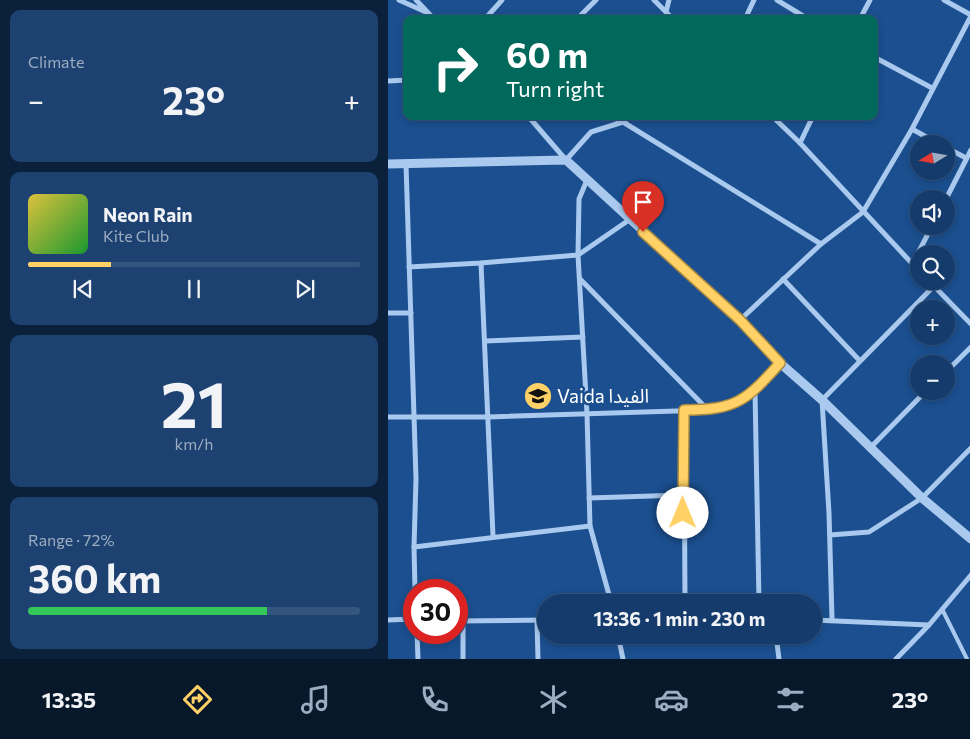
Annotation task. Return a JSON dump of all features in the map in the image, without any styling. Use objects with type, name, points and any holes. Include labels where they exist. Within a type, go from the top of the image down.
[{"type":"street","points":[[399,0],[428,13]]},
{"type":"street","points":[[416,0],[428,13]]},
{"type":"street","points":[[488,15],[502,0]]},
{"type":"street","points":[[582,15],[596,0]]},
{"type":"street","points":[[654,0],[669,15]]},
{"type":"street","points":[[666,12],[669,0]]},
{"type":"street","points":[[747,15],[754,0]]},
{"type":"street","points":[[776,0],[801,15]]},
{"type":"street","points":[[862,15],[870,0]]},
{"type":"street","points":[[740,320],[821,244],[863,212],[912,129],[970,15],[944,0]]},
{"type":"street","points":[[878,59],[932,88]]},
{"type":"street","points":[[388,81],[403,80]]},
{"type":"street","points":[[531,120],[566,160],[629,220],[740,320],[780,363],[822,400],[922,498],[970,539]]},
{"type":"street","points":[[618,120],[821,244]]},
{"type":"street","points":[[388,164],[566,160],[591,132],[625,120]]},
{"type":"street","points":[[776,120],[910,260]]},
{"type":"street","points":[[800,143],[810,120]]},
{"type":"street","points":[[912,129],[923,135]]},
{"type":"street","points":[[950,190],[970,150]]},
{"type":"street","points":[[956,153],[966,158]]},
{"type":"street","points":[[406,164],[415,417],[415,579]]},
{"type":"street","points":[[587,180],[579,199],[578,255],[587,414],[590,526],[609,594]]},
{"type":"street","points":[[409,267],[578,255],[629,220]]},
{"type":"street","points":[[481,263],[493,536]]},
{"type":"street","points":[[580,279],[708,410]]},
{"type":"street","points":[[783,280],[860,361]]},
{"type":"street","points":[[832,620],[830,535],[822,400],[930,290]]},
{"type":"street","points":[[938,290],[970,324]]},
{"type":"street","points":[[388,313],[411,313]]},
{"type":"street","points":[[485,341],[583,336]]},
{"type":"street","points":[[955,363],[970,347]]},
{"type":"street","points":[[388,417],[488,417],[708,410],[727,406],[755,391],[780,363]]},
{"type":"street","points":[[755,391],[759,594]]},
{"type":"street","points":[[871,447],[917,400]]},
{"type":"street","points":[[684,410],[685,594]]},
{"type":"street","points":[[830,535],[869,532],[922,498],[970,448]]},
{"type":"street","points":[[590,498],[683,495]]},
{"type":"street","points":[[414,547],[493,536],[590,526]]},
{"type":"street","points":[[896,659],[929,625],[970,574]]},
{"type":"street","points":[[388,620],[403,619]]},
{"type":"street","points":[[468,621],[536,620],[538,659]]},
{"type":"street","points":[[822,620],[929,625]]},
{"type":"street","points":[[417,644],[418,659]]},
{"type":"street","points":[[462,644],[463,659]]},
{"type":"street","points":[[620,644],[623,659]]},
{"type":"street","points":[[777,644],[779,659]]},
{"type":"lane","points":[[942,609],[968,659]]},
{"type":"place","name":"Vaida الفيدا","points":[[538,396]]},
{"type":"route","points":[[643,232],[740,320],[780,363],[755,391],[740,400],[727,406],[708,410],[684,410],[683,513]]}]
